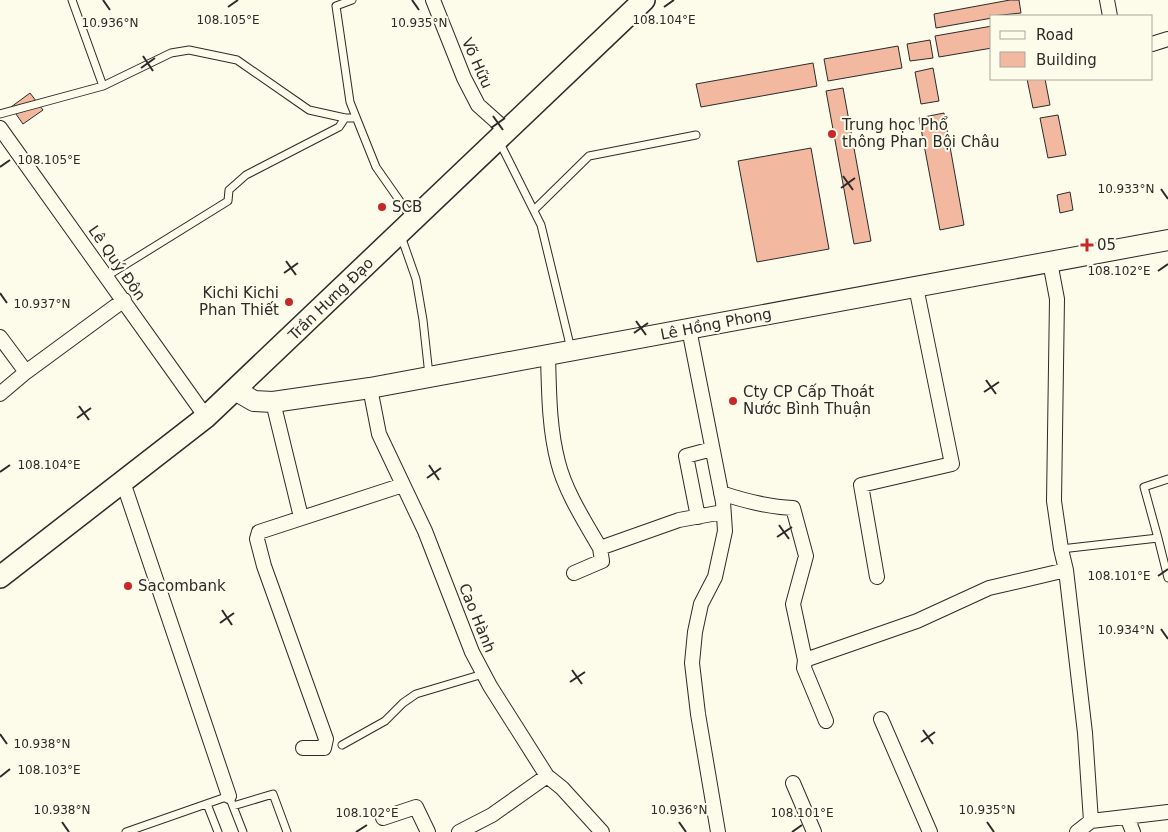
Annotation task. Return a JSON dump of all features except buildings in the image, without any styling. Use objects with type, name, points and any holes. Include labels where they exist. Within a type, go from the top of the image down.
[{"type":"main road","name":"Trần Hưng Đạo","points":[[0,577],[206,417],[644,0]]},
{"type":"main road","name":"Lê Hồng Phong","points":[[235,390],[254,401],[273,402],[370,388],[1168,240]]},
{"type":"street","name":"Võ Hữu","points":[[433,0],[464,78],[478,105],[502,134]]},
{"type":"street","points":[[1107,0],[1110,15]]},
{"type":"street","points":[[1153,44],[1168,39]]},
{"type":"street","name":"Lê Quý Đôn","points":[[0,128],[206,417]]},
{"type":"street","points":[[1050,262],[1056,299],[1054,501],[1066,570],[1085,733],[1091,821]]},
{"type":"street","points":[[877,577],[861,485],[952,464],[916,287]]},
{"type":"street","points":[[0,394],[26,372],[124,300]]},
{"type":"street","points":[[689,329],[721,493],[725,531],[715,577],[699,613],[692,663],[698,714],[718,832]]},
{"type":"street","points":[[0,337],[26,372]]},
{"type":"street","points":[[548,355],[551,423],[558,463],[572,497],[600,548],[602,561],[574,573]]},
{"type":"street","name":"Cao Hành","points":[[370,388],[379,434],[425,531],[472,652],[483,674],[547,776],[562,788],[602,832]]},
{"type":"street","points":[[273,402],[302,517]]},
{"type":"street","points":[[698,517],[686,456],[712,449]]},
{"type":"street","points":[[123,482],[231,801]]},
{"type":"street","points":[[303,748],[324,748],[326,739],[264,566],[257,539],[259,532],[403,485]]},
{"type":"street","points":[[721,493],[752,503],[793,508],[806,556],[793,604],[805,660],[804,668],[826,721]]},
{"type":"street","points":[[600,548],[679,520],[723,512]]},
{"type":"street","points":[[805,660],[917,621],[989,588],[1066,570]]},
{"type":"street","points":[[881,719],[930,832]]},
{"type":"street","points":[[459,832],[492,815],[547,776]]},
{"type":"street","points":[[793,783],[814,832]]},
{"type":"street","points":[[383,818],[416,807],[428,832]]},
{"type":"street","points":[[1077,832],[1091,821],[1168,812]]},
{"type":"street","points":[[1127,817],[1134,832]]},
{"type":"lane","points":[[72,0],[103,86]]},
{"type":"lane","points":[[352,0],[336,6],[350,102],[376,167],[406,226],[423,320],[429,378]]},
{"type":"lane","points":[[0,114],[103,86],[171,53],[189,50],[237,60],[309,110],[345,118],[356,118]]},
{"type":"lane","points":[[107,276],[228,201],[229,190],[246,175],[339,127],[345,118]]},
{"type":"lane","points":[[502,134],[541,225],[571,352]]},
{"type":"lane","points":[[534,210],[589,156],[696,134]]},
{"type":"lane","points":[[1168,480],[1144,487],[1168,578]]},
{"type":"lane","points":[[1061,549],[1158,538]]},
{"type":"lane","points":[[342,745],[385,721],[402,703],[416,694],[483,674]]},
{"type":"lane","points":[[126,832],[207,804],[273,794],[286,832]]},
{"type":"lane","points":[[231,801],[244,832]]},
{"type":"lane","points":[[207,804],[218,832]]},
{"type":"place","name":"Trung học Phổ thông Phan Bội Châu","points":[[832,134]]},
{"type":"place","name":"SCB","points":[[382,207]]},
{"type":"place","name":"05","points":[[1087,245]]},
{"type":"place","name":"Kichi Kichi Phan Thiết","points":[[289,302]]},
{"type":"place","name":"Cty CP Cấp Thoát Nước Bình Thuận","points":[[733,401]]},
{"type":"place","name":"Sacombank","points":[[128,586]]}]
